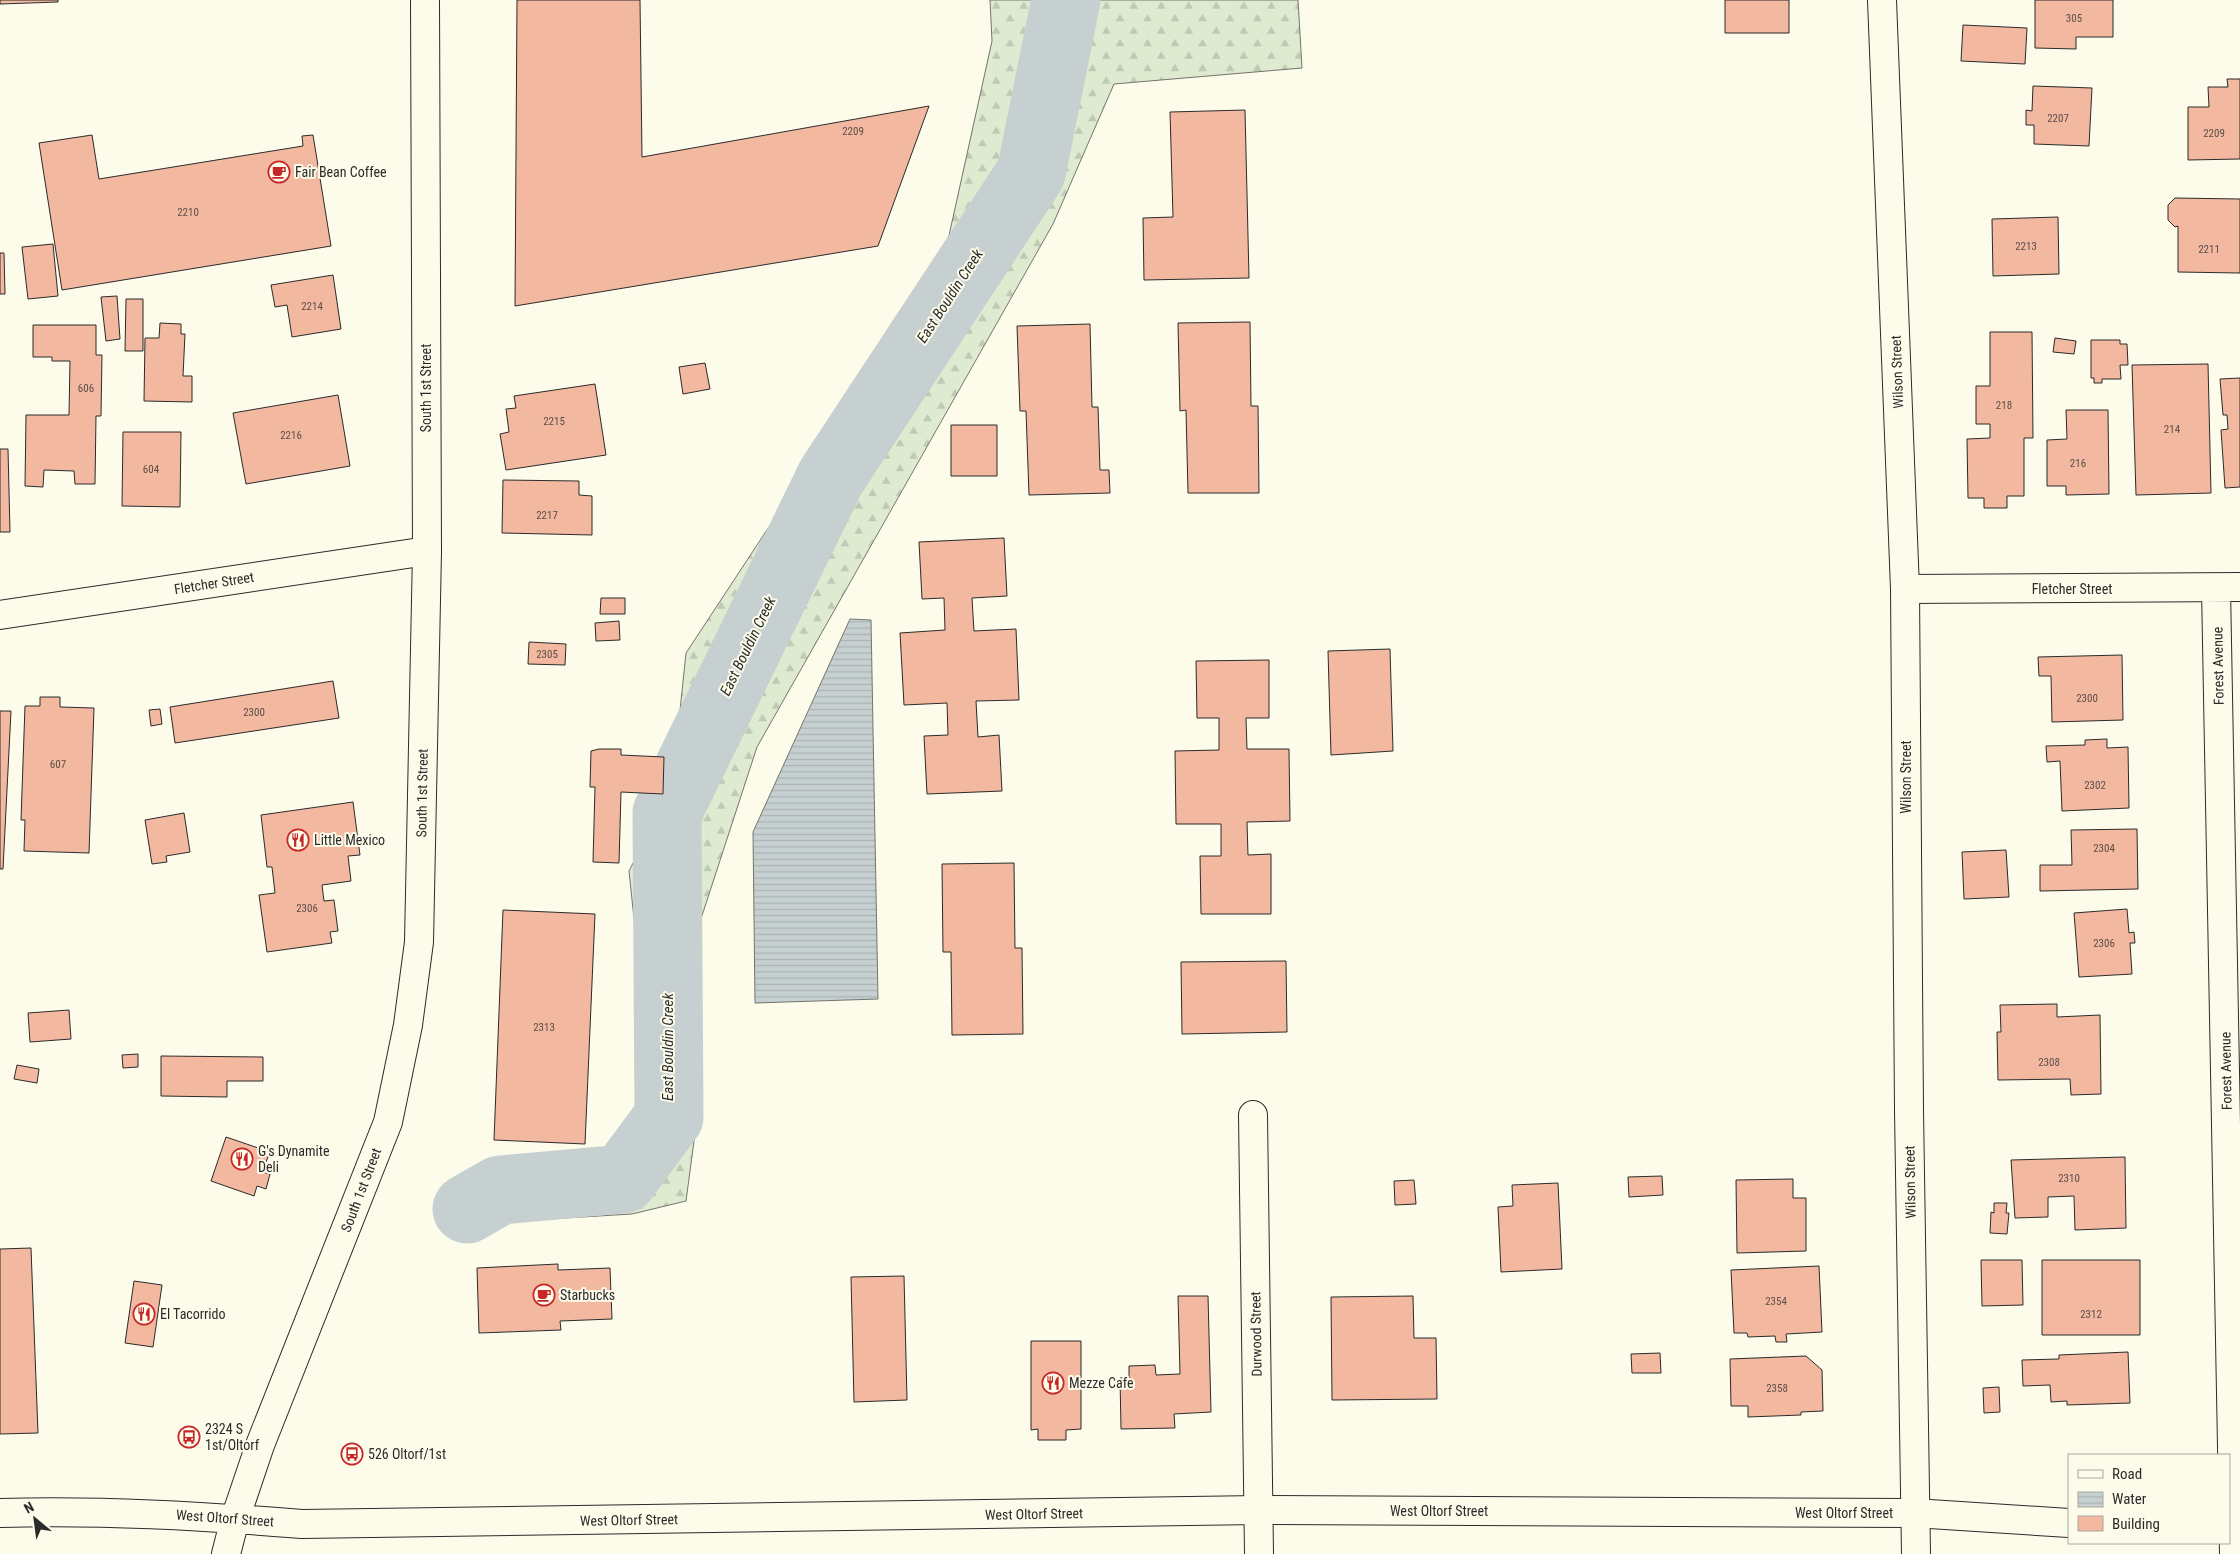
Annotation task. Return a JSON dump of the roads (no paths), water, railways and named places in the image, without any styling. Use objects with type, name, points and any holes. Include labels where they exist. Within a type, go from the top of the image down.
[{"type":"street","name":"South 1st Street","points":[[226,1554],[235,1519],[260,1445],[388,1122],[408,1025],[419,942],[427,551],[425,0]]},
{"type":"street","name":"Wilson Street","points":[[1882,0],[1905,589],[1914,1513],[1916,1554]]},
{"type":"street","name":"Fletcher Street","points":[[0,616],[427,551]]},
{"type":"street","name":"Fletcher Street","points":[[1905,589],[2228,588]]},
{"type":"street","name":"Forest Avenue","points":[[2228,588],[2234,1538]]},
{"type":"street","name":"Durwood Street","points":[[1253,1115],[1259,1554]]},
{"type":"street","name":"West Oltorf Street","points":[[0,1513],[81,1511],[302,1524],[1259,1510],[1914,1513],[2068,1523]]},
{"type":"water","points":[[850,619],[871,620],[878,999],[755,1003],[753,832]]},
{"type":"waterway","name":"East Bouldin Creek","points":[[467,1209],[500,1190],[623,1179],[669,1117],[667,813],[831,477],[1031,173],[1066,0]]},
{"type":"place","name":"Fair Bean Coffee","points":[[279,172]]},
{"type":"place","name":"Little Mexico","points":[[298,840]]},
{"type":"place","name":"G's Dynamite Deli","points":[[242,1159]]},
{"type":"place","name":"Starbucks","points":[[544,1295]]},
{"type":"place","name":"El Tacorrido","points":[[144,1314]]},
{"type":"place","name":"Mezze Cafe","points":[[1053,1383]]},
{"type":"place","name":"2324 S 1st/Oltorf","points":[[189,1437]]},
{"type":"place","name":"526 Oltorf/1st","points":[[352,1454]]}]
